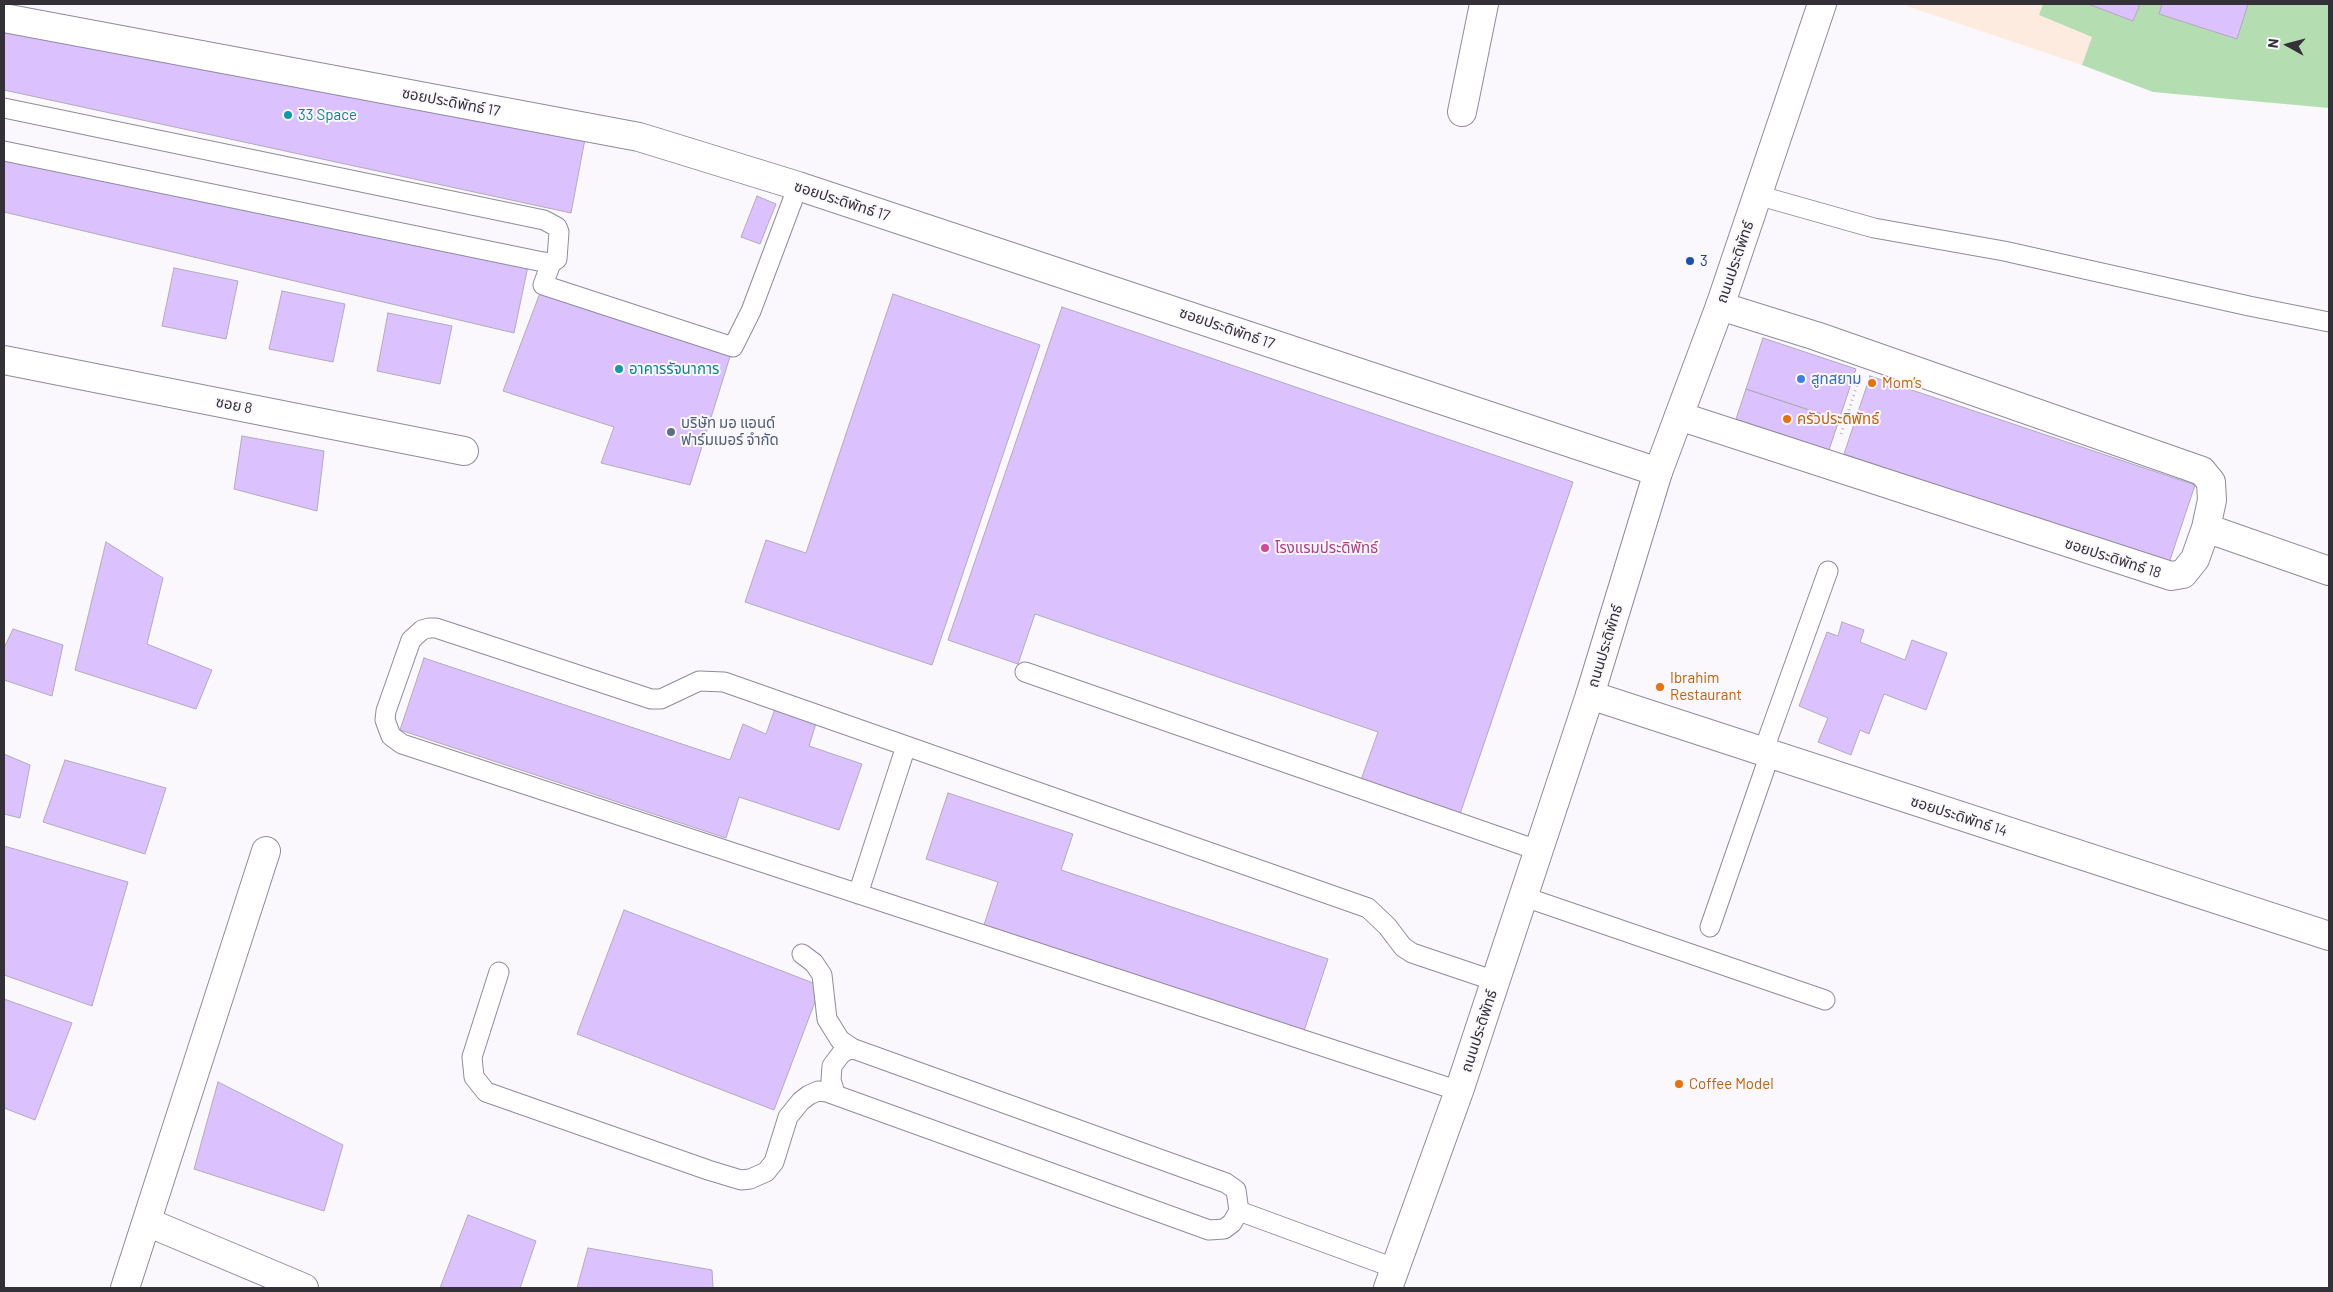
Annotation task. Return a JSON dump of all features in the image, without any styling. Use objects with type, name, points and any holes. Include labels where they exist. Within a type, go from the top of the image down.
[{"type":"street","points":[[1462,112],[1484,4]]},
{"type":"street","name":"ถนนประดิพัทธ์","points":[[1391,1278],[1459,1091],[1537,850],[1590,696],[1658,472],[1720,306],[1819,4]]},
{"type":"street","name":"ซอยประดิพัทธ์ 17","points":[[4,18],[640,137],[798,186],[1658,472]]},
{"type":"street","name":"ซอยประดิพัทธ์ 18","points":[[1679,416],[2171,576],[2183,574],[2195,559],[2206,528],[2212,500],[2211,482],[2202,471],[1816,336],[1720,306]]},
{"type":"street","name":"ซอย 8","points":[[4,360],[464,451]]},
{"type":"street","points":[[2206,528],[2329,571]]},
{"type":"street","name":"ซอยประดิพัทธ์ 14","points":[[1590,696],[2329,936]]},
{"type":"street","points":[[125,1288],[266,851]]},
{"type":"street","points":[[147,1222],[304,1288]]},
{"type":"lane","points":[[4,108],[544,220],[558,227],[559,232],[557,258],[551,263],[543,285],[733,347],[751,312],[798,186]]},
{"type":"lane","points":[[4,151],[551,263]]},
{"type":"lane","points":[[1757,196],[1874,228],[2004,251],[2327,316]]},
{"type":"lane","points":[[1710,927],[1828,570]]},
{"type":"lane","points":[[1459,1091],[402,744],[391,736],[385,720],[386,711],[411,640],[422,630],[436,628],[651,699],[661,700],[700,681],[724,682],[1368,908],[1383,921],[1403,947],[1412,953],[1495,981]]},
{"type":"lane","points":[[1025,672],[1537,850]]},
{"type":"lane","points":[[858,894],[906,746]]},
{"type":"lane","points":[[1522,896],[1825,1000]]},
{"type":"lane","points":[[499,972],[472,1057],[474,1077],[479,1085],[491,1094],[708,1170],[741,1180],[758,1177],[773,1166],[788,1117],[801,1101],[818,1091],[835,1093],[1209,1230],[1224,1229],[1232,1223],[1239,1211],[1236,1190],[1226,1183],[852,1048],[840,1040],[827,1019],[822,975],[814,962],[802,954]]},
{"type":"lane","points":[[835,1093],[831,1080],[832,1066],[841,1054],[852,1048]]},
{"type":"lane","points":[[1239,1211],[1391,1278]]},
{"type":"path","points":[[1831,465],[1867,354]]},
{"type":"shaded area","points":[[1901,4],[2043,4],[2039,15],[2093,37],[2082,65]]},
{"type":"green space","points":[[2043,4],[2329,4],[2329,108],[2153,92],[2082,65],[2092,37],[2039,15]]},
{"type":"building","points":[[2088,4],[2140,4],[2133,21]]},
{"type":"building","points":[[2162,4],[2248,4],[2237,39],[2159,14]]},
{"type":"building","name":"33 Space","points":[[4,25],[585,139],[571,213],[4,90]]},
{"type":"building","points":[[4,159],[528,266],[514,333],[4,212]]},
{"type":"building","points":[[757,196],[776,204],[760,244],[741,237]]},
{"type":"building","points":[[174,268],[238,281],[226,339],[162,326]]},
{"type":"building","name":"อาคารรัจนาการ","points":[[543,285],[733,347],[690,485],[601,463],[614,427],[503,391]]},
{"type":"building","points":[[282,291],[345,304],[333,362],[269,349]]},
{"type":"building","points":[[893,294],[1040,345],[932,665],[745,602],[766,540],[806,553]]},
{"type":"building","name":"โรงแรมประดิพัทธ์","points":[[1062,307],[1573,482],[1460,814],[1361,780],[1378,732],[1035,614],[1018,664],[948,640]]},
{"type":"building","points":[[388,313],[452,326],[440,384],[377,371]]},
{"type":"building","name":"สูทสยาม","points":[[1763,338],[1856,369],[1839,420],[1746,389]]},
{"type":"building","points":[[1870,376],[2195,485],[2169,563],[1844,454]]},
{"type":"building","name":"ครัวประดิพัทธ์","points":[[1746,389],[1839,420],[1829,450],[1736,419]]},
{"type":"building","points":[[242,436],[324,451],[317,511],[234,489]]},
{"type":"building","points":[[106,542],[163,578],[147,644],[212,670],[196,709],[75,670]]},
{"type":"building","points":[[1842,622],[1864,630],[1860,642],[1905,660],[1912,640],[1947,653],[1926,710],[1884,694],[1869,734],[1860,730],[1851,755],[1818,742],[1828,718],[1799,706],[1827,632],[1838,636]]},
{"type":"building","points":[[13,629],[63,645],[52,696],[4,680],[4,648]]},
{"type":"building","points":[[424,658],[730,760],[743,724],[766,734],[776,706],[817,720],[809,746],[862,764],[839,830],[739,797],[726,838],[400,730]]},
{"type":"building","points":[[4,754],[30,765],[20,818],[4,814]]},
{"type":"building","points":[[65,760],[166,788],[145,854],[43,822]]},
{"type":"building","points":[[948,793],[1073,834],[1061,870],[1328,959],[1303,1034],[983,928],[998,882],[926,859]]},
{"type":"building","points":[[4,846],[128,882],[92,1006],[4,975]]},
{"type":"building","points":[[624,910],[821,986],[774,1110],[577,1034]]},
{"type":"building","points":[[4,999],[72,1023],[35,1120],[4,1108]]},
{"type":"building","points":[[218,1082],[343,1145],[324,1211],[194,1169]]},
{"type":"building","points":[[468,1215],[536,1241],[520,1288],[440,1288]]},
{"type":"building","points":[[588,1248],[712,1270],[713,1288],[577,1288]]},
{"type":"place","name":"33 Space","points":[[288,115]]},
{"type":"place","name":"3","points":[[1690,261]]},
{"type":"place","name":"อาคารรัจนาการ","points":[[619,369]]},
{"type":"place","name":"สูทสยาม","points":[[1801,379]]},
{"type":"place","name":"Mom’s","points":[[1872,383]]},
{"type":"place","name":"ครัวประดิพัทธ์","points":[[1787,419]]},
{"type":"place","name":"บริษัท มอ แอนด์ ฟาร์มเมอร์ จำกัด","points":[[671,432]]},
{"type":"place","name":"โรงแรมประดิพัทธ์","points":[[1265,548]]},
{"type":"place","name":"Ibrahim Restaurant","points":[[1660,687]]},
{"type":"place","name":"Coffee Model","points":[[1679,1084]]}]
